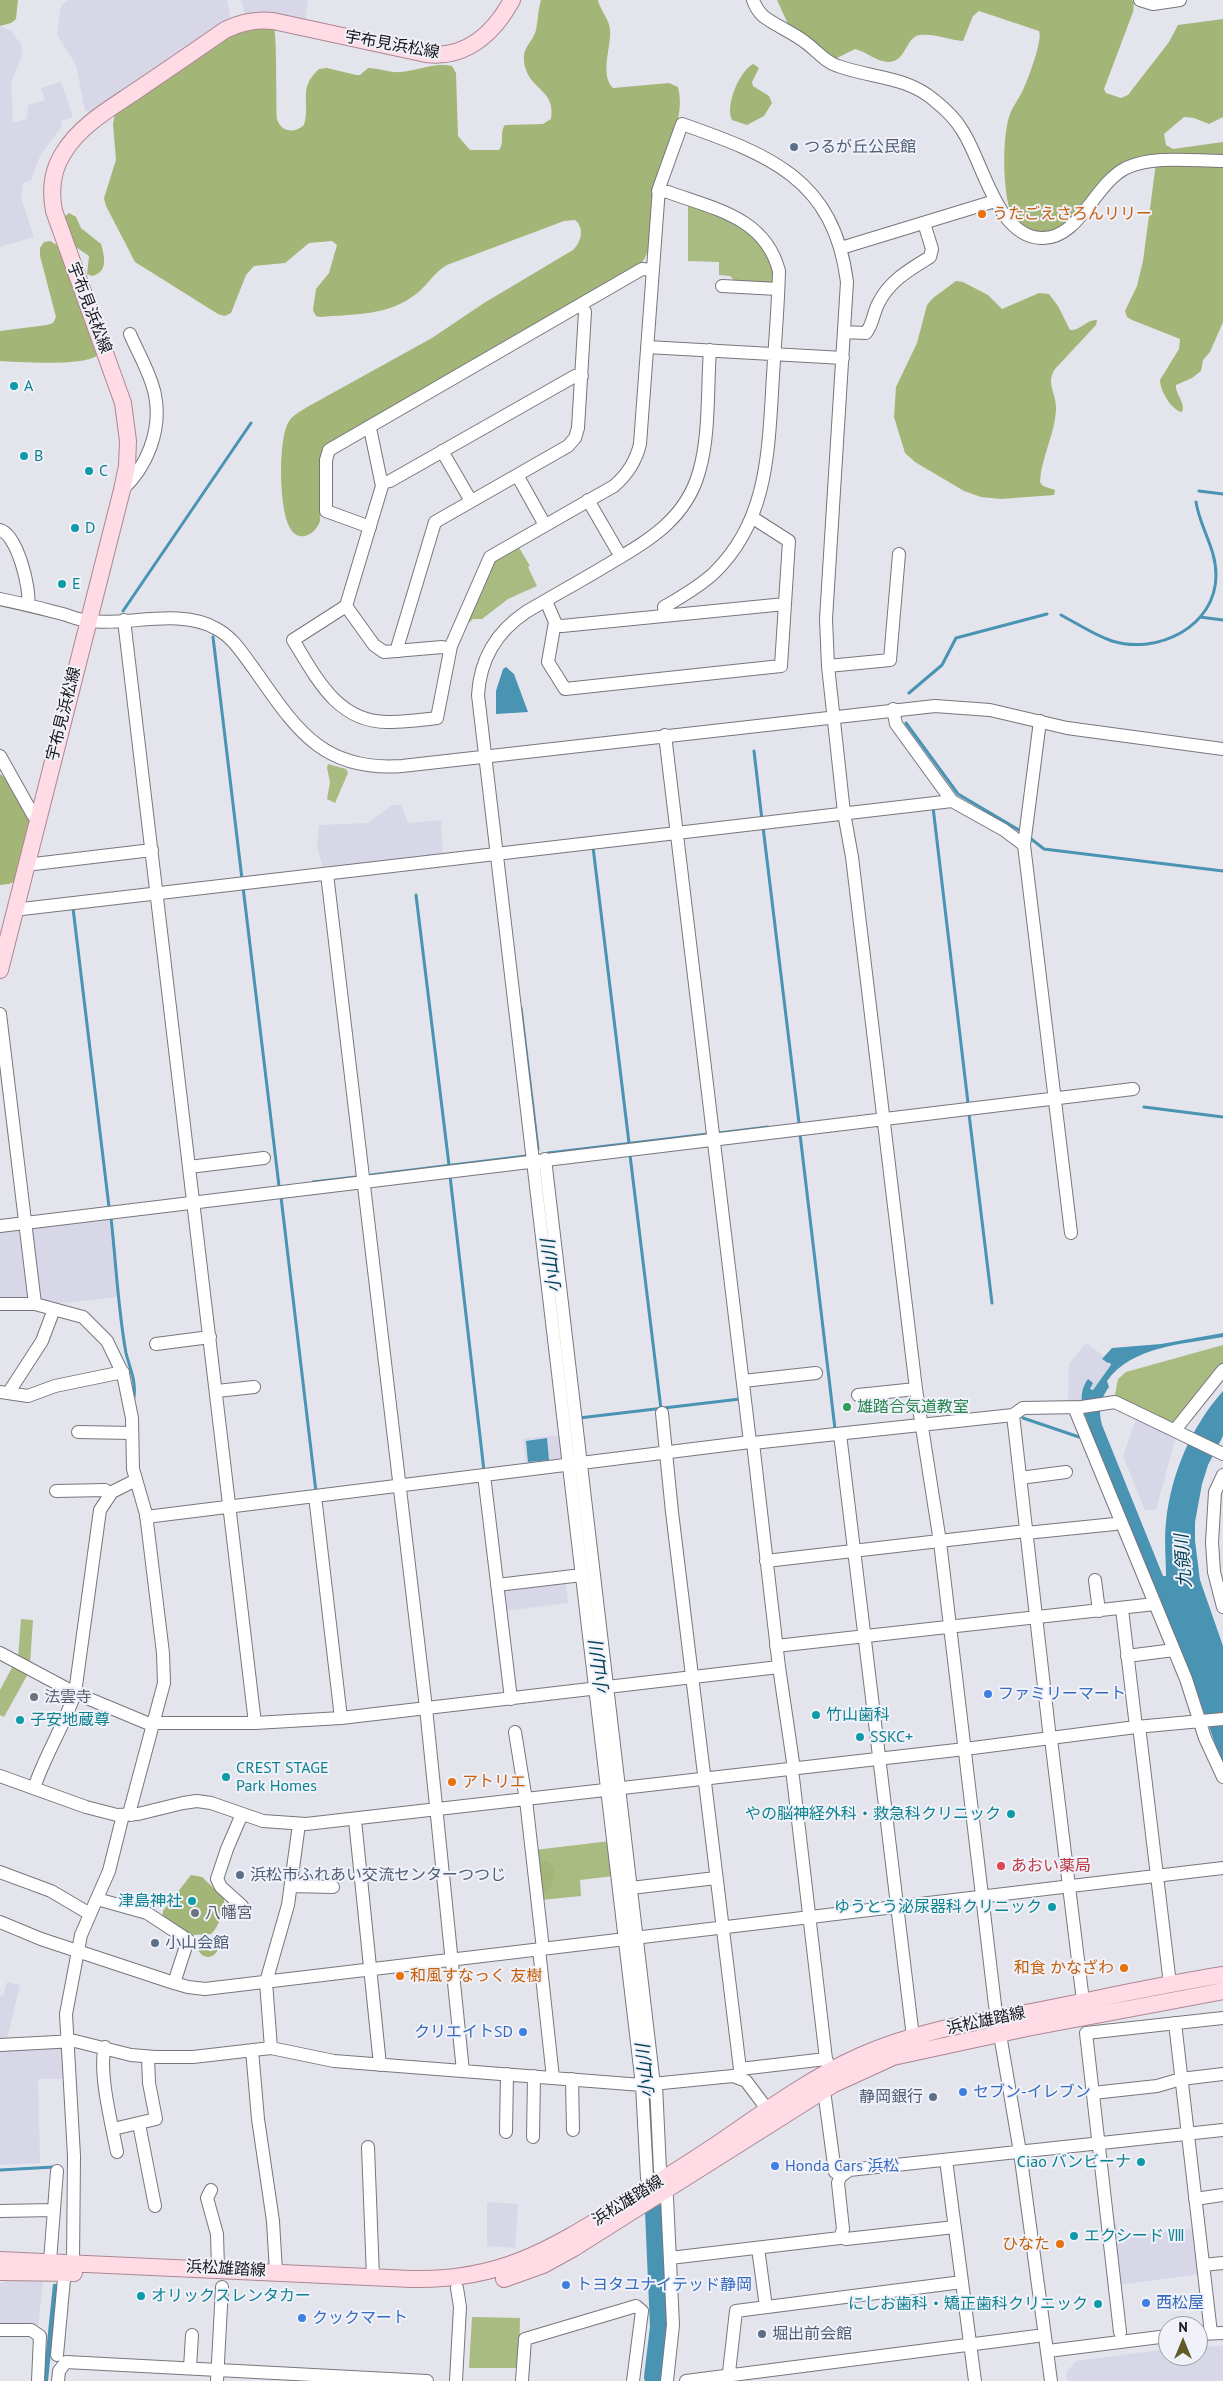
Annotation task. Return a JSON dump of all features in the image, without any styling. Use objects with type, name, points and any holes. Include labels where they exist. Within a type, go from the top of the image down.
[{"type":"main road","name":"宇布見浜松線","points":[[0,970],[127,466],[128,441],[124,403],[56,219],[52,203],[55,169],[67,146],[112,107],[226,30],[241,23],[257,20],[273,21],[426,54],[447,55],[466,49],[482,38],[502,16],[512,0]]},
{"type":"main road","name":"浜松雄踏線","points":[[0,2260],[374,2277],[441,2278],[478,2274],[514,2264],[568,2239],[658,2182],[772,2115],[844,2078],[893,2057],[1083,2002],[1223,1975]]},
{"type":"main road","name":"浜松雄踏線","points":[[0,2272],[74,2273],[403,2290],[457,2288],[509,2277],[559,2257],[772,2115],[828,2064],[913,2037],[999,2026],[1223,1991]]},
{"type":"street","points":[[753,0],[762,14],[835,65],[902,82],[913,86],[934,100],[963,131],[981,165],[995,202],[1004,216],[1022,233],[1041,238],[1050,237],[1068,229],[1106,182],[1124,169],[1135,164],[1157,161],[1223,161]]},
{"type":"street","points":[[1140,0],[1162,4],[1180,0]]},
{"type":"street","points":[[368,427],[382,483],[346,606],[293,640],[329,695],[355,714],[386,722],[437,718],[450,649],[490,557],[614,486],[626,474],[635,460],[640,444],[658,191],[682,124],[756,151],[784,168],[819,203],[835,232],[841,248],[847,282],[826,619],[828,666],[844,813],[852,857],[916,1389],[940,1542],[982,1897],[999,2026],[1020,2152],[1051,2381]]},
{"type":"street","points":[[658,191],[668,192],[732,216],[751,226],[772,251],[779,271],[768,461],[753,518],[726,560],[700,584],[664,607],[665,615]]},
{"type":"street","points":[[841,248],[995,202]]},
{"type":"street","points":[[844,332],[866,333],[871,326],[876,307],[890,284],[900,275],[930,257],[932,249],[924,223]]},
{"type":"street","points":[[370,527],[326,511],[327,455],[333,446],[642,269],[652,270]]},
{"type":"street","points":[[722,286],[778,289]]},
{"type":"street","points":[[399,651],[398,645],[435,522],[568,446],[575,438],[578,428],[586,312],[580,304]]},
{"type":"street","points":[[122,490],[135,478],[148,456],[156,412],[153,388],[130,334]]},
{"type":"street","points":[[647,347],[843,358]]},
{"type":"street","points":[[658,2182],[647,2178],[650,2085],[613,1790],[539,1159],[500,854],[484,756],[478,695],[484,662],[494,643],[508,626],[546,601],[649,540],[668,524],[684,505],[695,483],[704,447],[710,350]]},
{"type":"street","points":[[382,483],[390,482],[575,376],[582,376]]},
{"type":"street","points":[[442,452],[471,502]]},
{"type":"street","points":[[517,476],[545,525]]},
{"type":"street","points":[[588,500],[621,557]]},
{"type":"street","points":[[546,601],[555,625],[548,662],[565,689],[781,666],[789,541],[753,518]]},
{"type":"street","points":[[0,530],[10,536],[20,557],[29,598],[28,605]]},
{"type":"street","points":[[828,666],[890,660],[899,554]]},
{"type":"street","points":[[0,599],[88,621],[192,620],[217,628],[237,646],[285,714],[303,734],[324,750],[362,764],[388,767],[893,709],[934,706],[971,707],[1106,734],[1223,749]]},
{"type":"street","points":[[555,625],[562,626],[785,604]]},
{"type":"street","points":[[346,606],[378,649],[384,652],[442,647],[450,649]]},
{"type":"street","points":[[124,620],[255,1723]]},
{"type":"street","points":[[893,709],[896,724],[952,801],[1004,830],[1024,844]]},
{"type":"street","points":[[1040,721],[1024,844],[1071,1233]]},
{"type":"street","points":[[0,2045],[66,2041],[84,2042],[148,2057],[193,2057],[271,2048],[325,2060],[650,2085],[828,2064],[665,735]]},
{"type":"street","points":[[0,756],[33,815],[38,816]]},
{"type":"street","points":[[16,907],[22,909],[157,894],[952,801]]},
{"type":"street","points":[[27,862],[34,864],[152,850]]},
{"type":"street","points":[[327,874],[426,1708],[463,2071]]},
{"type":"street","points":[[0,1014],[35,1304]]},
{"type":"street","points":[[0,1226],[539,1159],[1132,1089]]},
{"type":"street","points":[[189,1167],[264,1158]]},
{"type":"street","points":[[0,1304],[35,1304],[74,1314],[91,1323],[107,1341],[123,1372],[131,1410],[136,1480],[146,1517],[163,1653],[164,1683],[130,1810],[109,1871],[90,1914],[77,1951],[67,2005],[66,2041],[74,2152],[73,2262]]},
{"type":"street","points":[[54,1309],[42,1341],[4,1392],[28,1396],[55,1386],[123,1372]]},
{"type":"street","points":[[156,1344],[210,1337]]},
{"type":"street","points":[[1180,1432],[1223,1370]]},
{"type":"street","points":[[743,1381],[816,1373]]},
{"type":"street","points":[[217,1392],[254,1387]]},
{"type":"street","points":[[858,1395],[916,1389]]},
{"type":"street","points":[[146,1517],[666,1452],[1012,1415],[1022,1408],[1078,1407],[1121,1403],[1222,1453]]},
{"type":"street","points":[[1078,1407],[1121,1521],[1186,1679],[1200,1721],[1223,1777]]},
{"type":"street","points":[[662,1413],[672,1512],[739,2073],[772,2115]]},
{"type":"street","points":[[1012,1415],[1083,2002]]},
{"type":"street","points":[[78,1432],[132,1433]]},
{"type":"street","points":[[840,1434],[863,1637],[913,2037]]},
{"type":"street","points":[[1020,1478],[1066,1472]]},
{"type":"street","points":[[484,1475],[511,1699]]},
{"type":"street","points":[[1223,1475],[1215,1492],[1212,1557],[1217,1587],[1223,1607]]},
{"type":"street","points":[[34,1788],[43,1762],[66,1719],[75,1693],[100,1510],[110,1494],[136,1480]]},
{"type":"street","points":[[56,1491],[106,1490],[110,1494]]},
{"type":"street","points":[[315,1496],[341,1718]]},
{"type":"street","points":[[580,1504],[582,1575],[601,1686]]},
{"type":"street","points":[[766,1561],[1115,1524],[1121,1521]]},
{"type":"street","points":[[497,1585],[582,1575]]},
{"type":"street","points":[[1095,1580],[1099,1611]]},
{"type":"street","points":[[776,1646],[1155,1604]]},
{"type":"street","points":[[1122,1609],[1170,1984]]},
{"type":"street","points":[[1127,1656],[1174,1650]]},
{"type":"street","points":[[0,1653],[75,1693],[147,1723],[255,1723],[341,1718],[511,1699],[601,1686],[779,1667]]},
{"type":"street","points":[[0,1776],[98,1810],[127,1815],[183,1802],[197,1801],[210,1803],[272,1823],[299,1824],[435,1811],[1051,1739],[1137,1727],[1223,1719]]},
{"type":"street","points":[[515,1732],[526,1800],[553,2078]]},
{"type":"street","points":[[613,1790],[630,1888],[631,1938]]},
{"type":"street","points":[[242,1814],[226,1849],[217,1879],[221,1887],[242,1906]]},
{"type":"street","points":[[355,1820],[380,2064]]},
{"type":"street","points":[[271,2048],[266,1982],[288,1904],[299,1824]]},
{"type":"street","points":[[0,1922],[77,1951],[174,1983],[205,1989],[1223,1868]]},
{"type":"street","points":[[0,1872],[51,1891],[90,1914]]},
{"type":"street","points":[[630,1888],[716,1878]]},
{"type":"street","points":[[291,1886],[333,1887]]},
{"type":"street","points":[[97,1898],[147,1913],[188,1940],[174,1983]]},
{"type":"street","points":[[1120,2332],[1086,2033],[1223,2018]]},
{"type":"street","points":[[1174,2023],[1211,2333]]},
{"type":"street","points":[[106,2047],[103,2055],[117,2152]]},
{"type":"street","points":[[252,2050],[258,2119],[273,2221],[276,2272]]},
{"type":"street","points":[[113,2129],[156,2119],[149,2083],[148,2057]]},
{"type":"street","points":[[506,2132],[507,2074]]},
{"type":"street","points":[[1093,2093],[1157,2086],[1181,2079],[1223,2074]]},
{"type":"street","points":[[533,2137],[534,2076]]},
{"type":"street","points":[[572,2079],[573,2130]]},
{"type":"street","points":[[825,2098],[835,2172]]},
{"type":"street","points":[[138,2124],[155,2206]]},
{"type":"street","points":[[670,2258],[835,2239],[841,2236],[843,2229],[838,2183],[844,2173],[849,2170],[1223,2130]]},
{"type":"street","points":[[368,2148],[374,2277]]},
{"type":"street","points":[[946,2160],[975,2381]]},
{"type":"street","points":[[50,2261],[57,2171]]},
{"type":"street","points":[[211,2190],[207,2198],[217,2234],[218,2269]]},
{"type":"street","points":[[1195,2199],[1223,2196]]},
{"type":"street","points":[[667,2381],[673,2330],[668,2197]]},
{"type":"street","points":[[0,2211],[54,2210]]},
{"type":"street","points":[[841,2236],[846,2239],[955,2226]]},
{"type":"street","points":[[758,2248],[766,2308]]},
{"type":"street","points":[[1203,2265],[1223,2262]]},
{"type":"street","points":[[57,2355],[64,2279]]},
{"type":"street","points":[[728,2378],[736,2311],[962,2282]]},
{"type":"street","points":[[218,2375],[222,2287]]},
{"type":"street","points":[[456,2381],[460,2307],[457,2288]]},
{"type":"street","points":[[522,2381],[525,2339],[636,2306],[642,2311],[634,2381]]},
{"type":"street","points":[[0,2330],[30,2330],[40,2336],[38,2381]]},
{"type":"street","points":[[190,2368],[192,2336]]},
{"type":"street","points":[[686,2381],[728,2378],[1037,2336]]},
{"type":"street","points":[[1048,2351],[1158,2337]]},
{"type":"street","points":[[58,2381],[61,2365],[66,2362],[190,2368],[218,2375],[427,2381]]},
{"type":"shaded area","points":[[68,0],[227,0],[231,21],[93,114],[85,110],[76,65],[57,35],[61,6]]},
{"type":"shaded area","points":[[241,0],[308,0],[305,22],[245,15]]},
{"type":"shaded area","points":[[0,26],[11,31],[21,44],[22,56],[11,82],[13,123],[27,119],[28,105],[45,100],[41,88],[61,82],[73,117],[61,121],[61,127],[40,156],[31,180],[23,183],[21,198],[34,237],[0,247]]},
{"type":"shaded area","points":[[392,805],[401,805],[408,823],[441,820],[443,858],[324,872],[317,847],[319,825],[368,823]]},
{"type":"shaded area","points":[[109,1217],[118,1297],[54,1304],[39,1301],[30,1232],[35,1227]]},
{"type":"shaded area","points":[[22,1227],[31,1300],[0,1301],[0,1231]]},
{"type":"shaded area","points":[[1086,1343],[1104,1356],[1102,1359],[1111,1365],[1093,1390],[1090,1388],[1093,1383],[1081,1391],[1082,1403],[1068,1403],[1069,1364]]},
{"type":"shaded area","points":[[1137,1416],[1176,1436],[1156,1510],[1145,1510],[1123,1456]]},
{"type":"shaded area","points":[[560,1435],[563,1461],[526,1465],[523,1439]]},
{"type":"shaded area","points":[[565,1580],[568,1603],[504,1611],[504,1587]]},
{"type":"shaded area","points":[[7,1982],[20,1985],[7,2039],[0,2039],[0,1995],[3,1996]]},
{"type":"shaded area","points":[[61,2047],[63,2049],[66,2079],[38,2079],[40,2163],[0,2165],[0,2051]]},
{"type":"shaded area","points":[[487,2202],[518,2204],[515,2248],[487,2246]]},
{"type":"shaded area","points":[[1112,2224],[1117,2224],[1119,2238],[1195,2228],[1200,2274],[1119,2285]]},
{"type":"shaded area","points":[[8,2281],[43,2281],[38,2327],[0,2327],[0,2283]]},
{"type":"shaded area","points":[[1223,2346],[1223,2381],[1067,2381],[1066,2373],[1076,2361],[1158,2350],[1158,2366],[1208,2366],[1208,2347]]},
{"type":"green space","points":[[0,0],[18,0],[16,19],[11,23],[0,26]]},
{"type":"green space","points":[[541,0],[598,0],[610,29],[606,68],[609,82],[613,88],[669,83],[678,87],[680,100],[676,127],[653,191],[648,251],[639,265],[321,459],[320,521],[311,533],[302,536],[298,535],[290,528],[286,519],[281,476],[285,432],[292,418],[309,406],[432,338],[484,303],[573,250],[580,240],[580,227],[575,220],[564,221],[447,265],[438,271],[416,294],[394,306],[370,313],[320,317],[316,316],[313,310],[316,289],[329,273],[337,245],[332,241],[309,243],[285,263],[254,266],[246,275],[231,313],[225,316],[218,314],[135,262],[106,206],[104,198],[116,160],[113,124],[115,114],[228,35],[250,27],[274,29],[276,43],[277,119],[285,129],[296,130],[304,125],[306,117],[306,89],[312,76],[319,69],[327,68],[360,75],[368,68],[400,72],[445,65],[452,66],[456,73],[458,136],[470,150],[499,150],[502,144],[502,131],[505,125],[543,124],[551,119],[552,110],[550,103],[529,77],[524,62],[525,51],[536,30]]},
{"type":"green space","points":[[777,0],[1132,0],[1134,3],[1133,12],[1104,89],[1106,93],[1121,98],[1128,95],[1169,42],[1178,25],[1223,19],[1223,117],[1209,124],[1194,118],[1184,117],[1164,134],[1166,145],[1173,149],[1223,142],[1223,322],[1210,352],[1203,360],[1201,371],[1192,378],[1176,385],[1183,405],[1182,412],[1174,408],[1167,399],[1160,384],[1160,380],[1179,349],[1180,339],[1132,320],[1127,317],[1125,311],[1137,286],[1143,261],[1156,163],[1134,162],[1058,232],[1032,234],[1014,219],[1010,210],[1005,184],[1005,139],[1010,113],[1023,90],[1037,51],[1039,31],[979,11],[973,16],[963,41],[920,35],[911,40],[903,54],[895,61],[885,62],[855,49],[835,59],[789,26]]},
{"type":"green space","points":[[753,64],[759,68],[752,82],[753,86],[769,96],[772,103],[764,116],[747,125],[732,120],[730,106],[738,81]]},
{"type":"green space","points":[[688,204],[730,220],[748,230],[772,262],[774,285],[737,283],[730,276],[719,275],[719,262],[688,261]]},
{"type":"green space","points":[[69,213],[76,217],[81,228],[101,244],[104,264],[101,271],[97,274],[92,276],[87,274],[89,256],[73,245],[63,218]]},
{"type":"green space","points":[[50,241],[57,245],[61,251],[98,354],[82,361],[68,362],[0,361],[0,331],[47,325],[53,323],[56,317],[40,256],[40,248],[44,242]]},
{"type":"green space","points":[[956,281],[963,282],[988,295],[1002,309],[1039,293],[1049,294],[1058,306],[1070,330],[1097,320],[1096,325],[1052,374],[1051,384],[1056,404],[1055,419],[1040,482],[1043,486],[1055,490],[1054,495],[1001,499],[981,497],[964,491],[915,462],[905,453],[894,417],[896,387],[917,343],[927,305],[933,298]]},
{"type":"green space","points":[[518,546],[530,566],[528,567],[537,586],[508,599],[482,619],[473,619],[470,622],[467,620],[492,564]]},
{"type":"green space","points":[[328,764],[346,769],[348,773],[335,803],[327,799],[330,782]]},
{"type":"green space","points":[[0,774],[7,779],[30,822],[16,881],[0,885]]},
{"type":"green space","points":[[1223,1345],[1223,1364],[1175,1422],[1170,1423],[1115,1395],[1118,1379],[1126,1372]]},
{"type":"green space","points":[[21,1619],[33,1620],[30,1664],[18,1658]]},
{"type":"green space","points":[[14,1664],[29,1672],[4,1717],[0,1715],[0,1690]]},
{"type":"green space","points":[[610,1841],[614,1876],[580,1880],[581,1896],[541,1900],[535,1850]]},
{"type":"green space","points":[[547,1861],[553,1867],[554,1875],[549,1891],[543,1893],[541,1891],[538,1864]]},
{"type":"green space","points":[[191,1875],[202,1877],[224,1898],[221,1918],[211,1934],[191,1935],[162,1919],[163,1911]]},
{"type":"green space","points":[[208,1937],[215,1940],[218,1947],[215,1954],[208,1957],[201,1954],[198,1947],[201,1940]]},
{"type":"green space","points":[[472,2317],[520,2318],[519,2368],[469,2368]]},
{"type":"water","points":[[506,667],[514,674],[528,712],[496,714],[496,691],[503,669]]},
{"type":"water","name":"九領川","points":[[1223,1333],[1223,1337],[1160,1348],[1130,1360],[1107,1381],[1109,1387],[1102,1401],[1100,1415],[1102,1425],[1163,1576],[1166,1576],[1166,1522],[1178,1469],[1184,1452],[1201,1420],[1223,1391],[1223,1436],[1208,1465],[1202,1484],[1195,1522],[1195,1541],[1200,1580],[1223,1646],[1223,1766],[1190,1673],[1091,1432],[1082,1405],[1082,1392],[1088,1379],[1093,1383],[1090,1389],[1093,1390],[1111,1365],[1102,1359],[1112,1348],[1161,1344]]},
{"type":"water","points":[[547,1438],[549,1460],[528,1462],[526,1441]]},
{"type":"water","points":[[53,2284],[58,2284],[48,2381],[43,2381]]},
{"type":"waterway","points":[[123,611],[251,423]]},
{"type":"waterway","points":[[1199,491],[1223,494]]},
{"type":"waterway","points":[[1061,615],[1105,639],[1129,644],[1147,644],[1165,640],[1181,633],[1195,622],[1206,609],[1213,593],[1216,575],[1211,547],[1196,502]]},
{"type":"waterway","points":[[909,693],[942,665],[956,638],[1047,614]]},
{"type":"waterway","points":[[1200,617],[1223,620]]},
{"type":"waterway","points":[[213,637],[242,879]]},
{"type":"waterway","points":[[906,723],[958,794],[1019,830]]},
{"type":"waterway","points":[[754,751],[762,820]]},
{"type":"waterway","points":[[933,807],[968,1103]]},
{"type":"waterway","points":[[763,827],[799,1123]]},
{"type":"waterway","points":[[1030,838],[1044,849],[1223,871]]},
{"type":"waterway","points":[[593,847],[629,1143]]},
{"type":"waterway","points":[[243,887],[279,1186]]},
{"type":"waterway","points":[[416,895],[449,1165]]},
{"type":"waterway","points":[[73,908],[109,1207]]},
{"type":"waterway","points":[[521,1008],[538,1149]]},
{"type":"waterway","points":[[1144,1107],[1223,1117]]},
{"type":"waterway","points":[[969,1114],[992,1303]]},
{"type":"waterway","points":[[719,1133],[768,1127]]},
{"type":"waterway","points":[[548,1153],[708,1134]]},
{"type":"waterway","points":[[800,1134],[835,1429]]},
{"type":"waterway","points":[[630,1155],[661,1409]]},
{"type":"waterway","points":[[371,1175],[526,1156]]},
{"type":"waterway","points":[[450,1176],[484,1471]]},
{"type":"waterway","points":[[313,1182],[356,1177]]},
{"type":"waterway","points":[[281,1197],[316,1492]]},
{"type":"waterway","points":[[111,1218],[121,1320],[126,1353],[133,1380],[134,1397]]},
{"type":"waterway","points":[[579,1418],[740,1399]]},
{"type":"waterway","points":[[1023,1418],[1079,1437]]},
{"type":"waterway","points":[[0,2170],[54,2167]]},
{"type":"waterway","name":"小山川","points":[[653,2377],[659,2327],[654,2211]]},
{"type":"place","name":"つるが丘公民館","points":[[794,147]]},
{"type":"place","name":"うたごえさろんリリー","points":[[982,214]]},
{"type":"place","name":"A","points":[[14,386]]},
{"type":"place","name":"B","points":[[24,456]]},
{"type":"place","name":"C","points":[[89,471]]},
{"type":"place","name":"D","points":[[75,528]]},
{"type":"place","name":"E","points":[[62,584]]},
{"type":"place","name":"雄踏合気道教室","points":[[847,1407]]},
{"type":"place","name":"ファミリーマート","points":[[988,1694]]},
{"type":"place","name":"法雲寺","points":[[34,1697]]},
{"type":"place","name":"竹山歯科","points":[[816,1715]]},
{"type":"place","name":"子安地蔵尊","points":[[20,1720]]},
{"type":"place","name":"SSKC+","points":[[860,1737]]},
{"type":"place","name":"CREST STAGE Park Homes","points":[[226,1777]]},
{"type":"place","name":"アトリエ","points":[[452,1782]]},
{"type":"place","name":"やの脳神経外科・救急科クリニック","points":[[1011,1814]]},
{"type":"place","name":"あおい薬局","points":[[1001,1866]]},
{"type":"place","name":"浜松市ふれあい交流センターつつじ","points":[[240,1875]]},
{"type":"place","name":"津島神社","points":[[192,1901]]},
{"type":"place","name":"ゆうとう泌尿器科クリニック","points":[[1052,1907]]},
{"type":"place","name":"八幡宮","points":[[195,1913]]},
{"type":"place","name":"小山会館","points":[[155,1943]]},
{"type":"place","name":"和食 かなざわ","points":[[1124,1968]]},
{"type":"place","name":"和風すなっく 友樹","points":[[400,1976]]},
{"type":"place","name":"クリエイトSD","points":[[523,2032]]},
{"type":"place","name":"セブン-イレブン","points":[[963,2092]]},
{"type":"place","name":"静岡銀行","points":[[933,2097]]},
{"type":"place","name":"Ciao バンビーナ","points":[[1141,2162]]},
{"type":"place","name":"Honda Cars 浜松","points":[[775,2166]]},
{"type":"place","name":"エクシード Ⅷ","points":[[1074,2236]]},
{"type":"place","name":"ひなた","points":[[1060,2244]]},
{"type":"place","name":"トヨタユナイテッド静岡","points":[[566,2285]]},
{"type":"place","name":"オリックスレンタカー","points":[[141,2296]]},
{"type":"place","name":"西松屋","points":[[1146,2303]]},
{"type":"place","name":"にしお歯科・矯正歯科クリニック","points":[[1098,2304]]},
{"type":"place","name":"クックマート","points":[[302,2318]]},
{"type":"place","name":"堀出前会館","points":[[762,2334]]}]
